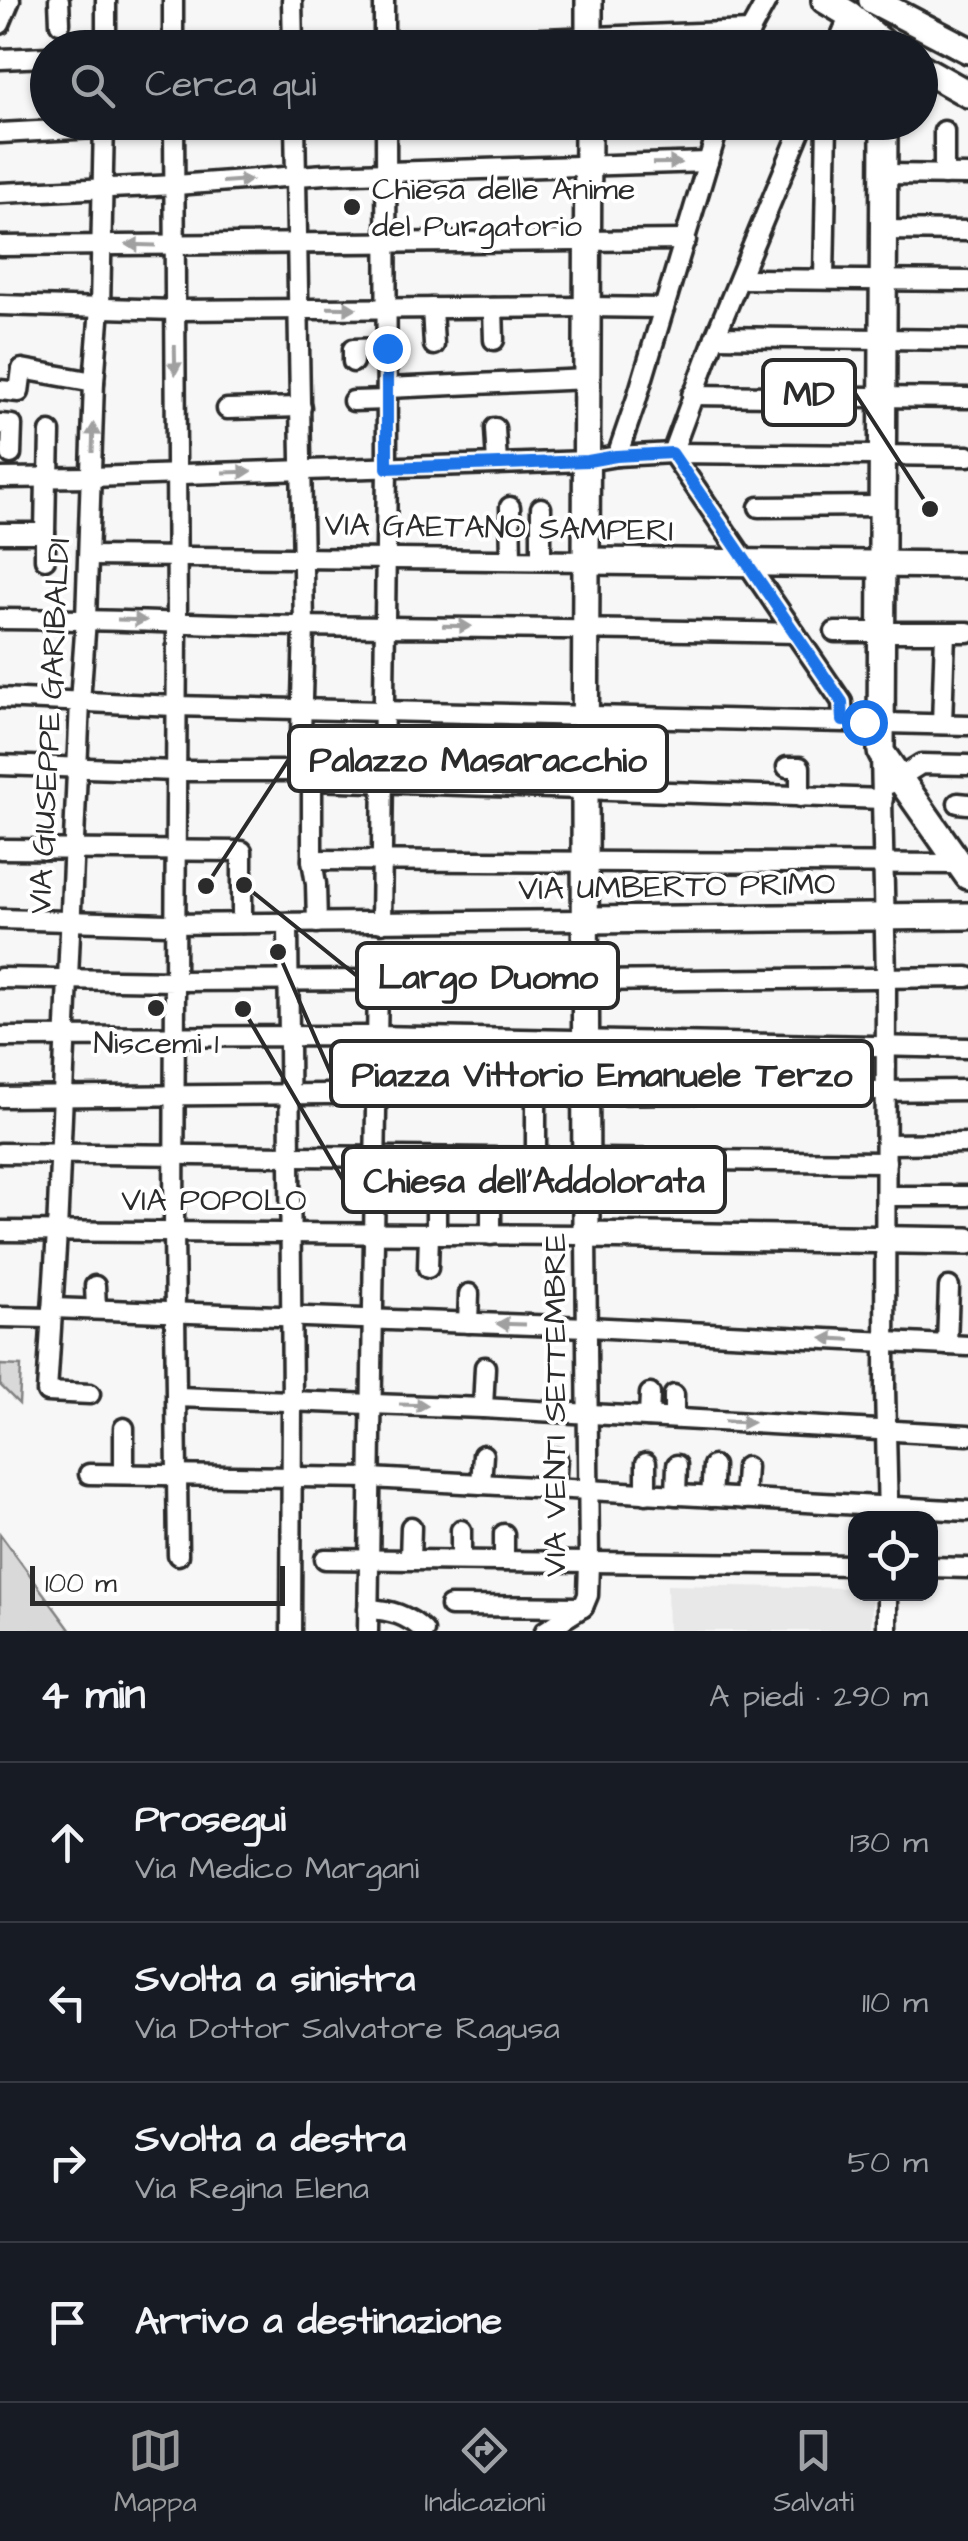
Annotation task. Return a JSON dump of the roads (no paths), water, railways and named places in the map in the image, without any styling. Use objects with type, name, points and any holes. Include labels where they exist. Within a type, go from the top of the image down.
[{"type":"street","points":[[0,24],[10,0]]},
{"type":"street","points":[[60,0],[60,24]]},
{"type":"street","points":[[106,0],[106,30]]},
{"type":"street","points":[[172,0],[173,30]]},
{"type":"street","points":[[292,0],[293,30]]},
{"type":"street","points":[[384,0],[384,30]]},
{"type":"street","points":[[589,0],[589,30]]},
{"type":"street","points":[[753,30],[768,0]]},
{"type":"street","points":[[825,0],[863,5],[921,30]]},
{"type":"street","points":[[847,30],[863,5]]},
{"type":"street","points":[[863,5],[879,30]]},
{"type":"street","points":[[938,37],[968,50]]},
{"type":"street","points":[[0,59],[30,58]]},
{"type":"street","points":[[938,77],[968,94]]},
{"type":"street","points":[[0,132],[30,130]]},
{"type":"street","points":[[944,132],[944,175]]},
{"type":"street","name":"VIA GIUSEPPE GARIBALDI","points":[[90,1394],[47,1392],[86,618],[104,140]]},
{"type":"street","points":[[175,140],[178,622],[172,983],[176,1038],[178,1556]]},
{"type":"street","points":[[295,140],[298,308],[290,355],[301,407],[302,708],[317,917]]},
{"type":"street","points":[[383,919],[380,861],[387,468],[386,140]]},
{"type":"street","name":"VIA VENTI SETTEMBRE","points":[[583,1606],[588,1595],[589,1562],[584,790],[588,140]]},
{"type":"street","points":[[616,456],[715,140]]},
{"type":"street","points":[[672,453],[797,140]]},
{"type":"street","points":[[824,280],[827,140]]},
{"type":"street","points":[[884,140],[882,632],[872,722],[888,789],[884,863],[888,1511]]},
{"type":"street","points":[[0,193],[176,186],[325,174],[708,162]]},
{"type":"street","points":[[884,174],[968,176]]},
{"type":"street","points":[[884,230],[968,230]]},
{"type":"street","points":[[0,246],[686,240]]},
{"type":"street","points":[[740,279],[968,281]]},
{"type":"street","points":[[0,305],[175,310],[664,308]]},
{"type":"street","points":[[432,308],[434,344]]},
{"type":"street","points":[[493,308],[494,340]]},
{"type":"street","points":[[715,338],[968,340]]},
{"type":"street","points":[[353,362],[353,349],[387,348]]},
{"type":"street","points":[[0,390],[18,392],[22,370],[94,382]]},
{"type":"street","points":[[353,401],[387,394],[588,379]]},
{"type":"street","points":[[692,395],[968,398]]},
{"type":"street","points":[[228,409],[301,407]]},
{"type":"street","points":[[0,424],[12,424],[11,454]]},
{"type":"street","points":[[495,428],[497,464]]},
{"type":"street","points":[[45,559],[50,432]]},
{"type":"street","points":[[672,453],[842,702],[843,721]]},
{"type":"street","points":[[0,478],[588,461],[672,453],[968,456]]},
{"type":"street","points":[[759,507],[882,506]]},
{"type":"street","points":[[510,507],[510,560]]},
{"type":"street","points":[[541,508],[541,560]]},
{"type":"street","points":[[0,533],[45,533]]},
{"type":"street","name":"VIA GAETANO SAMPERI","points":[[88,556],[968,565]]},
{"type":"street","points":[[0,619],[796,633]]},
{"type":"street","points":[[835,632],[968,632]]},
{"type":"street","points":[[942,724],[945,632]]},
{"type":"street","points":[[0,698],[175,706],[968,724]]},
{"type":"street","points":[[0,765],[800,797],[888,789],[921,764],[968,766]]},
{"type":"street","points":[[786,767],[800,767],[800,797]]},
{"type":"street","points":[[888,789],[963,870]]},
{"type":"street","points":[[0,849],[242,852],[242,923]]},
{"type":"street","points":[[312,860],[884,863],[963,870]]},
{"type":"street","name":"VIA UMBERTO PRIMO","points":[[0,919],[288,923],[317,917],[585,920],[968,916]]},
{"type":"street","points":[[288,923],[291,1631]]},
{"type":"street","points":[[0,978],[288,984],[968,977]]},
{"type":"street","points":[[368,1631],[381,982]]},
{"type":"street","points":[[0,1038],[378,1036],[968,1048]]},
{"type":"street","points":[[586,1094],[968,1090]]},
{"type":"street","points":[[0,1097],[536,1092],[536,1158]]},
{"type":"street","points":[[0,1153],[586,1159],[886,1153],[968,1143]]},
{"type":"street","points":[[887,1196],[968,1196]]},
{"type":"street","points":[[428,1268],[436,1205]]},
{"type":"street","points":[[491,1207],[492,1234]]},
{"type":"street","name":"VIA POPOLO","points":[[0,1231],[968,1241]]},
{"type":"street","points":[[95,1286],[96,1309]]},
{"type":"street","points":[[947,1345],[949,1287]]},
{"type":"street","points":[[468,1323],[469,1294]]},
{"type":"street","points":[[0,1316],[96,1309],[968,1346]]},
{"type":"street","points":[[482,1408],[485,1367]]},
{"type":"street","points":[[866,1386],[885,1388]]},
{"type":"street","points":[[649,1417],[650,1394]]},
{"type":"street","points":[[674,1395],[674,1418]]},
{"type":"street","points":[[177,1397],[482,1408],[968,1435]]},
{"type":"street","points":[[124,1428],[124,1474]]},
{"type":"street","points":[[481,1484],[483,1455]]},
{"type":"street","points":[[555,1489],[557,1458]]},
{"type":"street","points":[[646,1463],[646,1494]]},
{"type":"street","points":[[676,1496],[677,1465]]},
{"type":"street","points":[[711,1497],[713,1466]]},
{"type":"street","points":[[744,1499],[746,1467]]},
{"type":"street","points":[[89,1474],[371,1478],[744,1499],[867,1511]]},
{"type":"street","points":[[938,1512],[968,1511]]},
{"type":"street","points":[[410,1559],[411,1527]]},
{"type":"street","points":[[461,1530],[461,1560]]},
{"type":"street","points":[[504,1534],[504,1561]]},
{"type":"street","points":[[325,1559],[848,1565]]},
{"type":"street","points":[[938,1567],[968,1568]]},
{"type":"street","points":[[887,1601],[887,1631]]},
{"type":"street","points":[[450,1606],[583,1606]]},
{"type":"street","points":[[546,1631],[583,1606]]},
{"type":"street","points":[[368,1609],[392,1610],[424,1631]]},
{"type":"place","name":"Chiesa delle Anime del Purgatorio","points":[[352,207]]},
{"type":"place","name":"MD","points":[[930,509]]},
{"type":"place","name":"Largo Duomo","points":[[244,885]]},
{"type":"place","name":"Palazzo Masaracchio","points":[[206,886]]},
{"type":"place","name":"Piazza Vittorio Emanuele Terzo","points":[[278,952]]},
{"type":"place","name":"Niscemi 1","points":[[156,1008]]},
{"type":"place","name":"Chiesa dell'Addolorata","points":[[243,1009]]}]
